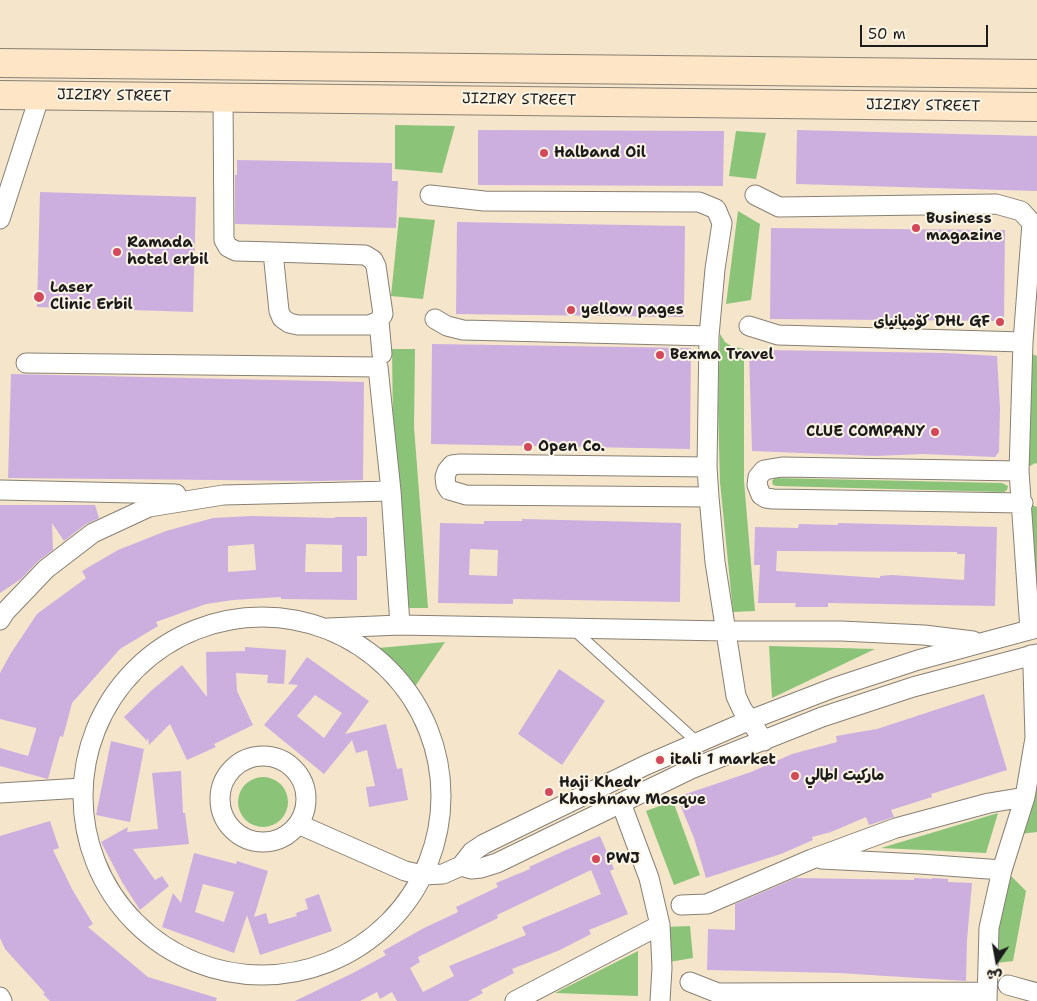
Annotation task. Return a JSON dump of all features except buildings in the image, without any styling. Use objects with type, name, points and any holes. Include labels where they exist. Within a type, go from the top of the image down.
[{"type":"street","name":"JIZIRY STREET","points":[[0,63],[1037,74]]},
{"type":"street","points":[[489,68],[498,73],[501,83],[499,93],[491,100]]},
{"type":"street","points":[[532,68],[524,75],[522,85],[526,95],[534,101]]},
{"type":"street","name":"JIZIRY STREET","points":[[0,95],[1037,107]]},
{"type":"street","points":[[0,219],[40,95]]},
{"type":"street","points":[[223,97],[224,240],[228,247],[236,251],[365,255],[374,260],[383,314],[379,321],[382,354]]},
{"type":"street","points":[[430,195],[484,201],[699,202],[716,209],[722,222],[715,269],[709,336],[707,468],[709,497],[715,562],[736,696],[742,709],[764,741]]},
{"type":"street","points":[[298,824],[405,871],[423,875],[443,874],[461,866],[472,852],[484,844],[646,764],[696,742],[833,688],[918,660],[1034,629],[1019,471],[1023,342],[1032,222],[1021,211],[996,204],[779,207],[755,195]]},
{"type":"street","points":[[273,252],[280,310],[282,318],[289,323],[298,325],[369,325],[379,321]]},
{"type":"street","points":[[435,320],[447,326],[463,330],[709,336]]},
{"type":"street","points":[[749,326],[778,335],[1023,342]]},
{"type":"street","points":[[26,363],[378,367],[391,490],[400,626]]},
{"type":"street","points":[[707,468],[460,464],[452,466],[447,471],[445,477],[446,485],[450,490],[458,494],[709,497]]},
{"type":"street","points":[[1019,471],[782,467],[764,470],[758,477],[757,485],[761,495],[773,500],[1023,503]]},
{"type":"street","points":[[0,490],[223,495],[391,490]]},
{"type":"street","points":[[2,615],[46,569],[93,533],[149,507],[223,495]]},
{"type":"street","points":[[259,617],[281,618],[325,628],[367,651],[386,667],[418,706],[429,729],[441,778],[439,828],[433,852],[423,875],[409,898],[392,920],[372,937],[349,952],[324,964],[271,975],[244,974],[217,969],[192,960],[168,948],[146,932],[126,913],[110,891],[94,859],[83,815],[82,788],[90,744],[108,702],[121,684],[136,668],[172,640],[214,623],[259,617]]},
{"type":"street","points":[[325,628],[400,626],[841,631],[924,635],[984,643]]},
{"type":"street","points":[[461,866],[471,869],[497,863],[690,769],[822,718],[912,687],[1034,654],[1035,738],[1025,797],[1002,870],[989,928],[986,997],[718,993],[690,982]]},
{"type":"street","points":[[257,757],[272,757],[285,762],[296,771],[303,783],[306,797],[304,811],[298,824],[288,834],[276,840],[262,842],[248,839],[236,832],[226,821],[221,808],[220,794],[224,780],[232,769],[244,761],[257,757]]},
{"type":"street","points":[[0,793],[82,788]]},
{"type":"street","points":[[681,905],[707,904],[812,859],[896,828],[989,803],[1025,797]]},
{"type":"street","points":[[621,803],[649,878],[660,925],[662,968],[660,1001]]},
{"type":"street","points":[[812,859],[1002,870]]},
{"type":"street","points":[[515,1001],[660,925]]},
{"type":"street","points":[[1008,985],[1037,993]]},
{"type":"street","points":[[0,997],[2,1001]]},
{"type":"lane","points":[[571,628],[696,742]]},
{"type":"green space","points":[[395,125],[455,126],[442,173],[395,169]]},
{"type":"green space","points":[[736,131],[766,133],[756,179],[729,176]]},
{"type":"green space","points":[[738,211],[760,224],[751,300],[726,304]]},
{"type":"green space","points":[[399,217],[435,220],[423,299],[391,296]]},
{"type":"green space","points":[[720,334],[725,342],[731,346],[744,349],[744,481],[755,611],[733,612],[720,482],[718,408]]},
{"type":"green space","points":[[392,349],[415,349],[414,427],[428,608],[407,608],[394,503]]},
{"type":"green space","points":[[1024,351],[1037,356],[1037,464],[1035,463],[1022,471]]},
{"type":"green space","points":[[775,478],[1002,483],[1008,486],[1004,492],[777,486],[773,485],[772,481]]},
{"type":"green space","points":[[1025,502],[1037,507],[1037,613]]},
{"type":"green space","points":[[445,642],[412,691],[367,649]]},
{"type":"green space","points":[[769,646],[875,649],[772,698]]},
{"type":"green space","points":[[258,777],[268,777],[281,784],[288,797],[288,807],[281,820],[268,827],[258,827],[249,823],[242,816],[238,807],[238,797],[242,788],[249,781]]},
{"type":"green space","points":[[1032,784],[1037,787],[1037,832],[1019,834]]},
{"type":"green space","points":[[673,801],[700,875],[674,885],[646,811]]},
{"type":"green space","points":[[998,813],[986,853],[881,848]]},
{"type":"green space","points":[[1007,872],[1026,891],[1013,961],[988,964]]},
{"type":"green space","points":[[690,926],[693,958],[669,962],[665,927]]},
{"type":"green space","points":[[638,951],[638,996],[555,993]]},
{"type":"place","name":"Halband Oil","points":[[544,153]]},
{"type":"place","name":"Business magazine","points":[[916,228]]},
{"type":"place","name":"Ramada hotel erbil","points":[[117,252]]},
{"type":"place","name":"Laser Clinic Erbil","points":[[39,297]]},
{"type":"place","name":"yellow pages","points":[[571,310]]},
{"type":"place","name":"کۆمپانیای DHL GF","points":[[1000,322]]},
{"type":"place","name":"Bexma Travel","points":[[660,355]]},
{"type":"place","name":"CLUE COMPANY","points":[[935,432]]},
{"type":"place","name":"Open Co.","points":[[528,447]]},
{"type":"place","name":"itali 1 market","points":[[660,760]]},
{"type":"place","name":"ماركيت اطالي","points":[[795,776]]},
{"type":"place","name":"Haji Khedr Khoshnaw Mosque","points":[[549,792]]},
{"type":"place","name":"PWJ","points":[[596,859]]}]
